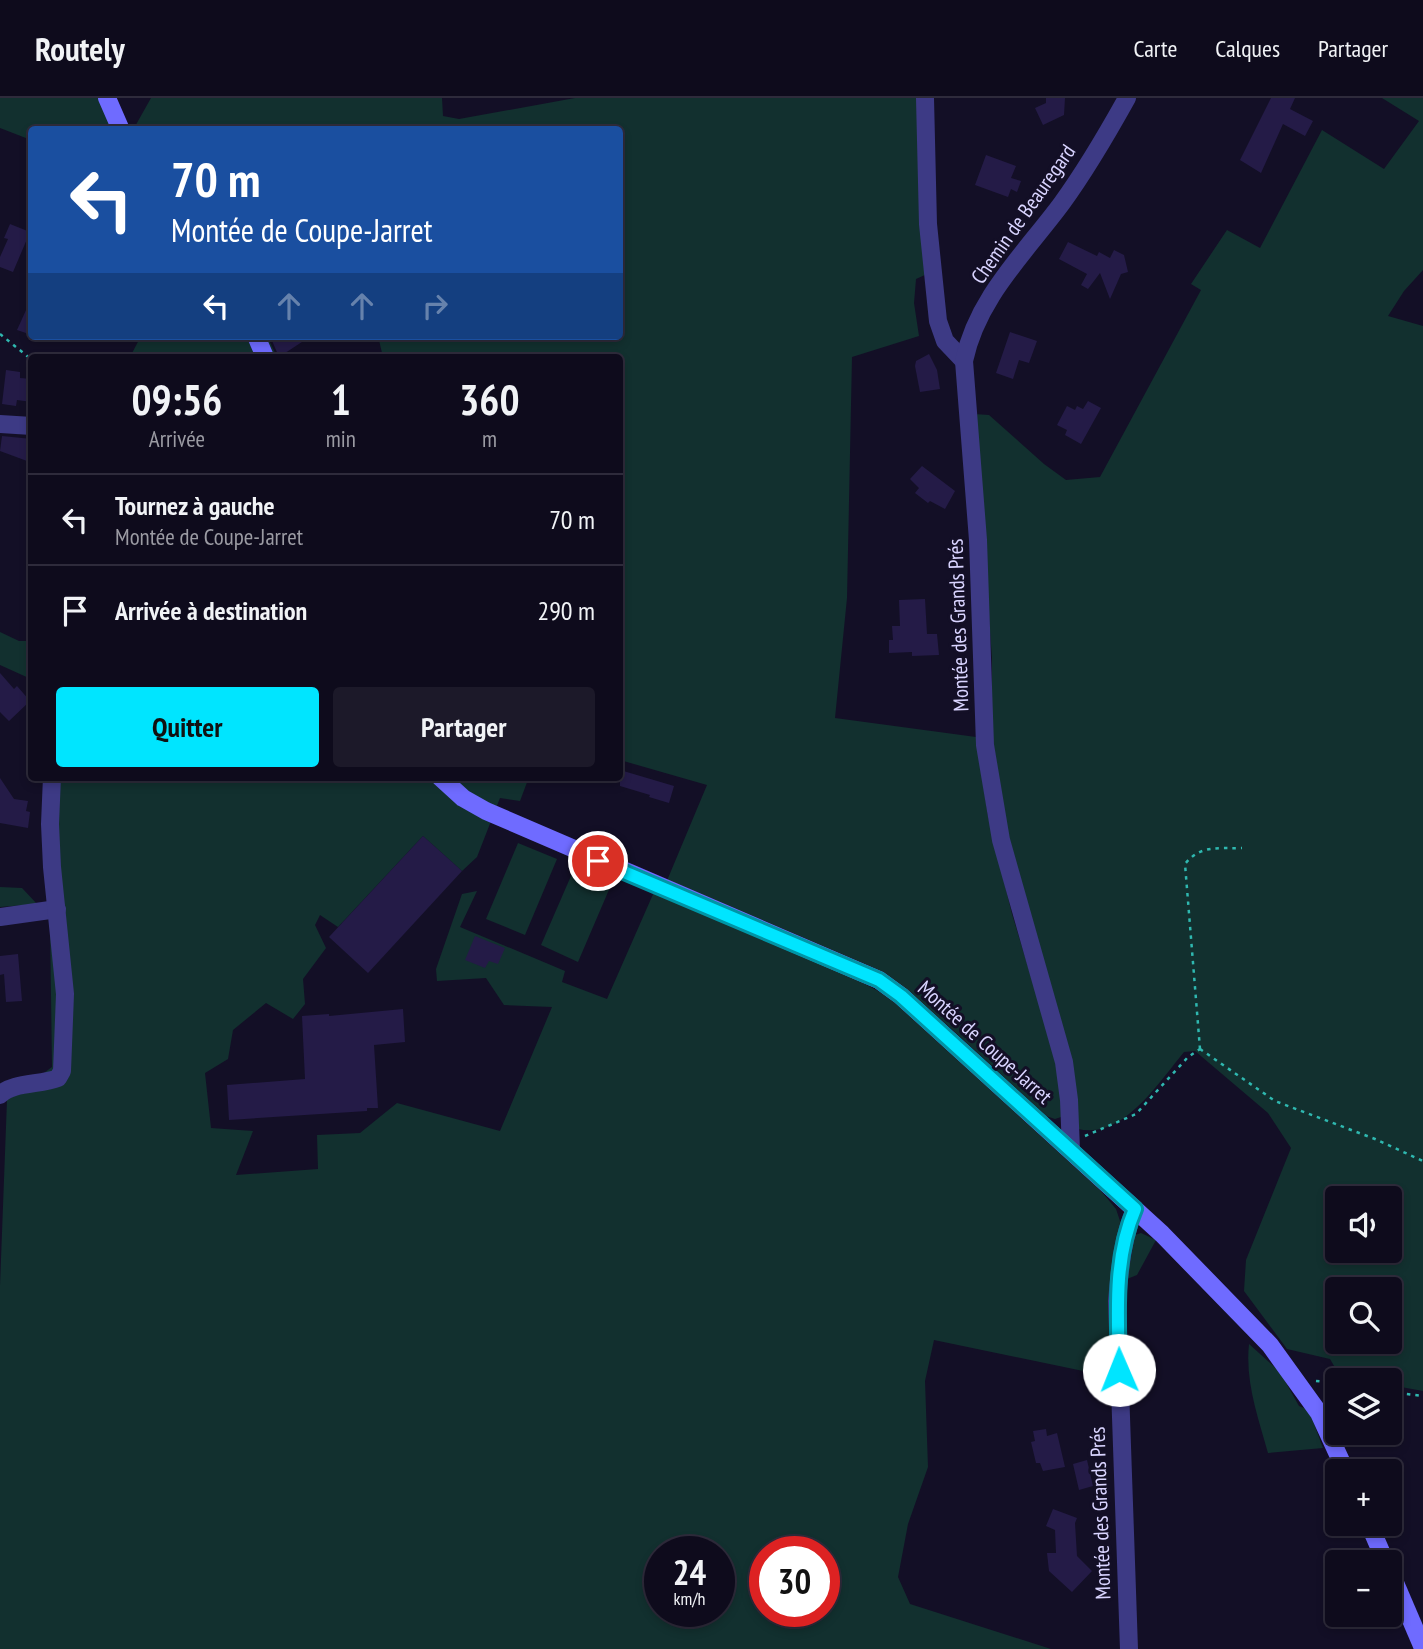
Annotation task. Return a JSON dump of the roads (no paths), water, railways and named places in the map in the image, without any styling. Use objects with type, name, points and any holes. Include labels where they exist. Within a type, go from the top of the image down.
[{"type":"main road","points":[[107,98],[119,126]]},
{"type":"main road","name":"Montée de Coupe-Jarret","points":[[444,781],[463,798],[486,811],[879,980],[901,996],[1071,1147],[1162,1234],[1270,1345],[1319,1413],[1340,1459]]},
{"type":"main road","points":[[1402,1599],[1423,1648]]},
{"type":"street","points":[[925,98],[928,224],[938,321],[945,341],[964,361]]},
{"type":"street","name":"Chemin de Beauregard","points":[[964,361],[968,340],[1000,283],[1062,202],[1127,98]]},
{"type":"street","name":"Montée des Grands Prés","points":[[964,361],[978,540],[985,745],[1002,840],[1064,1062],[1071,1147]]},
{"type":"street","points":[[0,424],[28,426]]},
{"type":"street","points":[[0,1095],[10,1088],[46,1083],[58,1078],[62,1071],[65,994],[50,824],[52,781]]},
{"type":"street","points":[[0,918],[57,909]]},
{"type":"street","name":"Montée des Grands Prés","points":[[1129,1649],[1124,1572],[1118,1301],[1121,1254],[1135,1209]]}]
